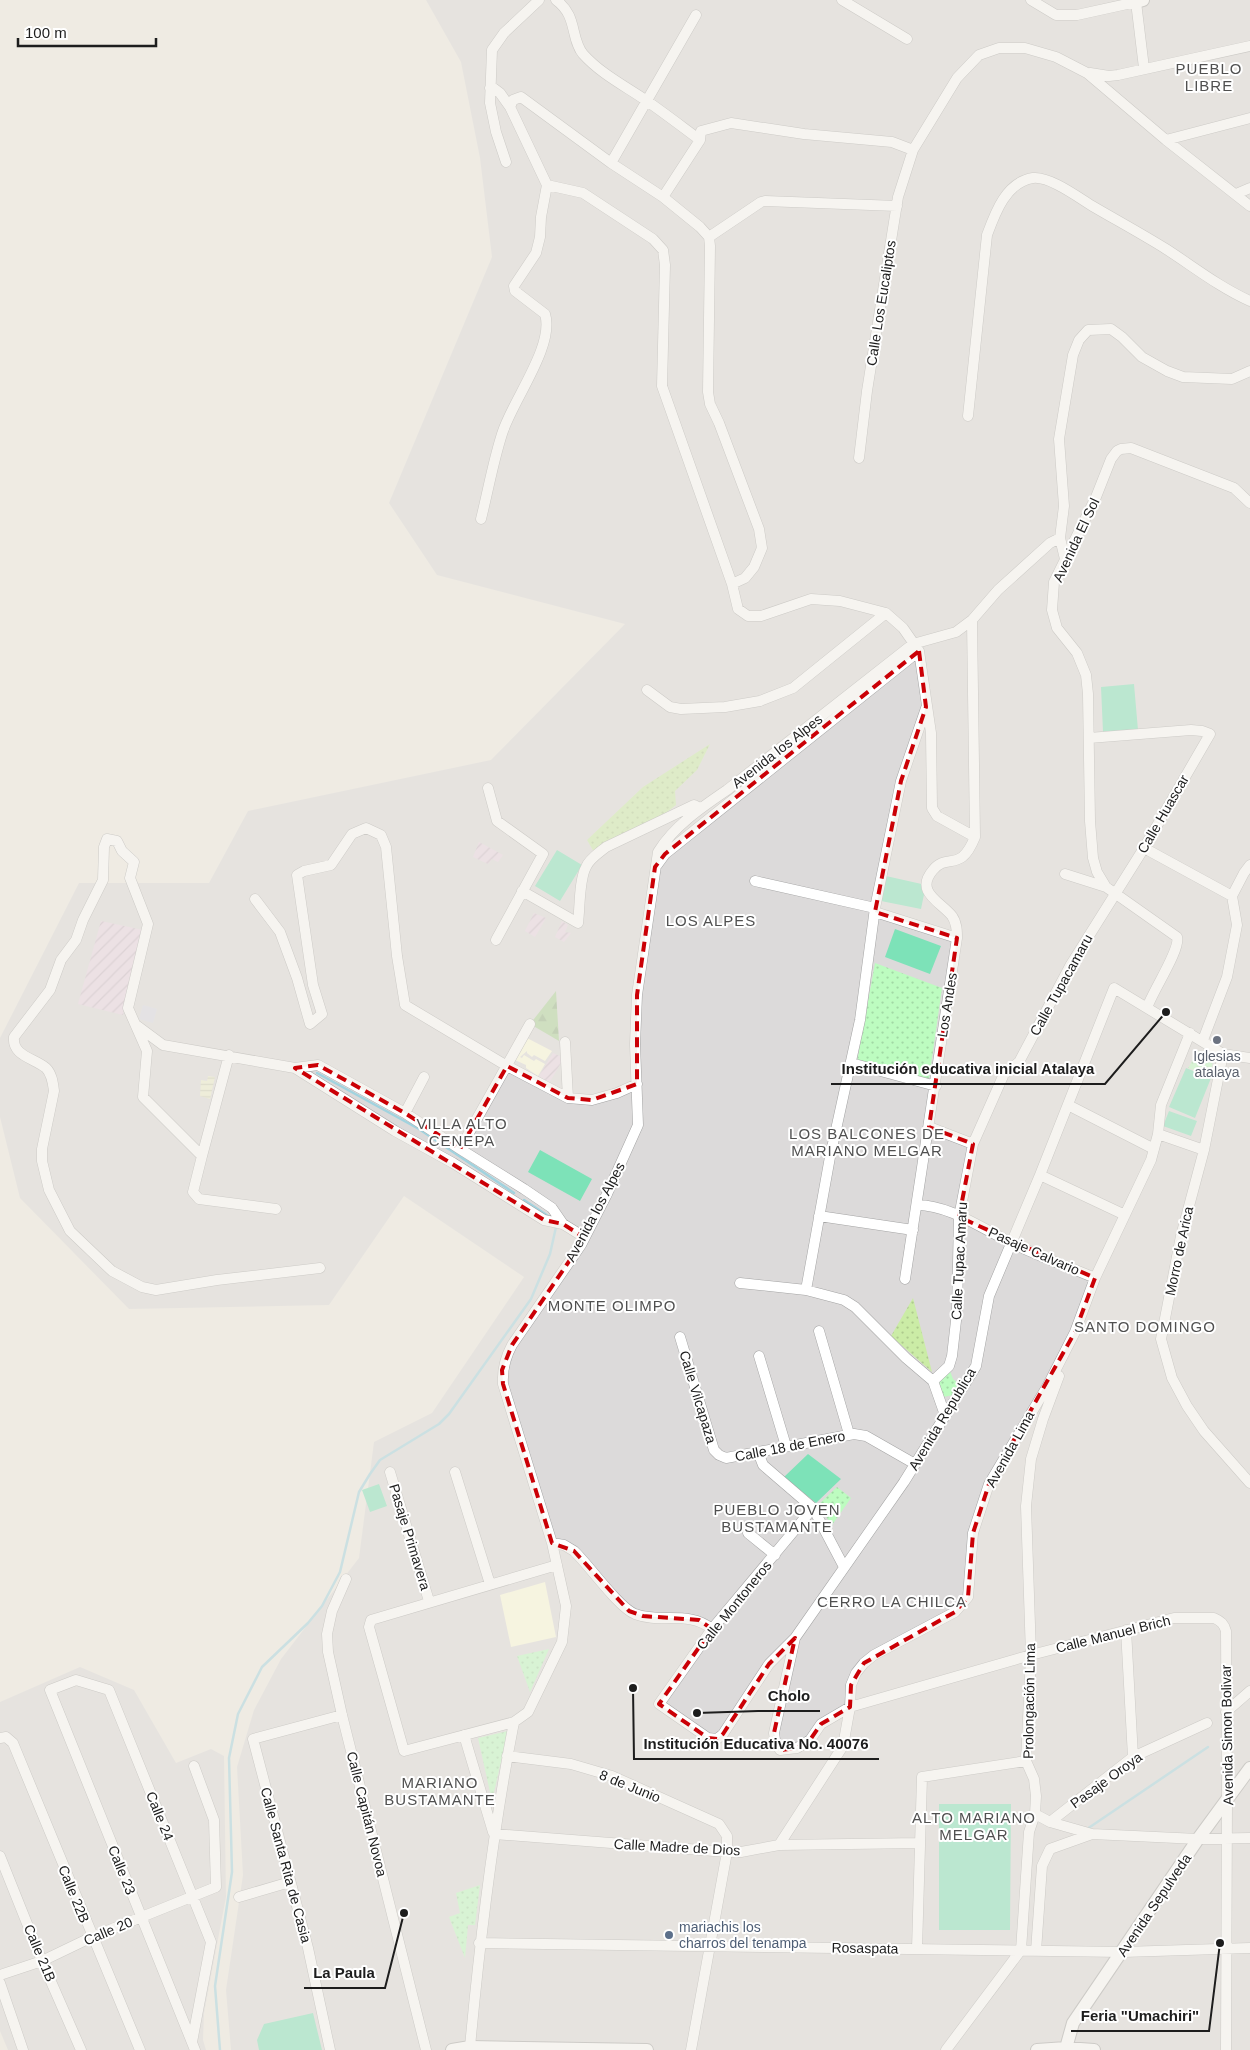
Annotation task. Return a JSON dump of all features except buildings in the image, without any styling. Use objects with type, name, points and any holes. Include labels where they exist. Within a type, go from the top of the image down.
[{"type":"street","points":[[506,162],[496,132],[490,103],[492,50],[497,41],[539,0]]},
{"type":"street","points":[[556,0],[572,18],[579,48],[583,53],[603,72],[646,100],[700,140]]},
{"type":"street","points":[[842,0],[907,40]]},
{"type":"street","points":[[1031,0],[1056,15],[1077,16],[1138,1],[1144,68]]},
{"type":"street","points":[[611,163],[696,15]]},
{"type":"street","points":[[1087,73],[1109,76],[1250,46]]},
{"type":"street","name":"Calle Los Eucaliptos","points":[[859,458],[867,391],[897,206],[913,150],[956,78],[979,55],[999,48],[1025,48],[1056,57],[1087,73]]},
{"type":"street","points":[[1087,73],[1166,140],[1250,206]]},
{"type":"street","points":[[481,520],[502,434],[517,398],[542,351],[545,341],[546,319],[545,314],[515,291],[514,286],[536,254],[547,185],[510,107],[500,93],[492,87],[490,88]]},
{"type":"street","points":[[510,107],[511,102],[515,98],[523,98],[611,163],[663,197],[700,227],[709,237],[708,392],[710,404],[760,529],[762,548],[754,566],[745,578],[732,584]]},
{"type":"street","points":[[1166,140],[1250,118]]},
{"type":"street","points":[[663,197],[700,140],[702,130],[731,123],[804,134],[892,142],[913,150]]},
{"type":"street","points":[[968,416],[987,234],[996,209],[1009,191],[1021,182],[1034,178],[1057,185],[1167,250],[1231,293],[1250,301]]},
{"type":"street","points":[[547,185],[583,194],[653,239],[663,250],[665,265],[662,386],[732,584],[736,604],[743,614],[760,616],[811,599],[840,601],[886,614],[903,628],[916,647],[931,733],[932,808],[937,816],[975,837]]},
{"type":"street","points":[[1236,194],[1250,188]]},
{"type":"street","points":[[709,237],[765,201],[897,206]]},
{"type":"street","points":[[1065,559],[1060,538],[1064,506],[1059,439],[1073,355],[1079,340],[1088,330],[1111,330],[1122,337],[1142,357],[1167,371],[1183,377],[1232,379],[1250,371]]},
{"type":"street","name":"Avenida El Sol","points":[[1111,890],[1097,872],[1093,858],[1090,821],[1086,675],[1076,653],[1057,628],[1052,610],[1054,582],[1096,496],[1111,459],[1121,448],[1131,448],[1234,488],[1250,503]]},
{"type":"street","points":[[916,647],[956,632],[972,620],[998,590],[1050,543],[1060,538]]},
{"type":"street","points":[[647,690],[670,707],[681,709],[724,707],[760,702],[793,688],[886,614]]},
{"type":"street","points":[[755,881],[875,910],[957,938],[956,924],[952,917],[928,893],[928,878],[941,863],[955,862],[967,854],[975,837],[972,620]]},
{"type":"street","name":"Avenida los Alpes","points":[[514,1722],[528,1712],[562,1642],[566,1606],[552,1543],[502,1384],[502,1370],[512,1345],[548,1294],[584,1237],[607,1194],[638,1126],[635,1044],[637,995],[658,852],[664,841],[700,808],[727,790],[916,647]]},
{"type":"street","name":"Avenida los Alpes","points":[[655,867],[665,854],[916,647]]},
{"type":"street","points":[[806,1290],[830,1157],[860,1020],[875,910],[901,781],[926,707]]},
{"type":"street","name":"Calle Huascar","points":[[1089,738],[1191,730],[1210,734],[1144,848],[1111,890]]},
{"type":"street","points":[[488,788],[497,821],[543,854],[496,940]]},
{"type":"street","points":[[522,891],[578,923],[582,881],[586,866],[596,856],[606,847],[694,805],[700,808]]},
{"type":"street","points":[[255,899],[280,932],[297,978],[310,1024],[322,1014],[313,985],[297,875],[304,871],[331,865],[352,834],[366,828],[381,834],[386,847],[405,1005],[450,1030],[506,1066],[568,1098],[592,1100],[617,1094],[637,1084]]},
{"type":"street","points":[[202,1156],[143,1097],[147,1051],[128,1008],[148,924],[130,878],[134,862],[122,851],[117,841],[107,839],[104,847],[103,880],[83,920],[76,940],[61,960],[50,990],[14,1037],[13,1044],[18,1051],[46,1068],[53,1081],[54,1091],[42,1149],[42,1161],[49,1190],[70,1231],[112,1271],[142,1287],[156,1290],[217,1280],[320,1268]]},
{"type":"street","points":[[1144,848],[1232,896]]},
{"type":"street","points":[[1203,1040],[1227,977],[1237,925],[1232,896],[1244,872],[1250,865]]},
{"type":"street","points":[[1065,874],[1111,890],[1175,934],[1178,940],[1177,947],[1150,996],[1147,1008],[1203,1040],[1223,1054],[1250,1058]]},
{"type":"street","name":"Calle Tupacamaru","points":[[1004,1074],[1019,1062],[1111,890]]},
{"type":"street","name":"Los Andes","points":[[905,1279],[936,1086],[943,1025],[957,938]]},
{"type":"street","name":"Avenida Republica","points":[[850,1707],[821,1724],[810,1740],[797,1748],[780,1750],[774,1733],[795,1638],[899,1490],[976,1366],[989,1296],[1040,1175],[1114,988],[1147,1008]]},
{"type":"street","points":[[460,1150],[530,1024]]},
{"type":"street","points":[[135,1025],[162,1045],[229,1055],[295,1068],[318,1065],[405,1113],[460,1150],[524,1189],[552,1208],[556,1223]]},
{"type":"street","name":"Avenida Lima","points":[[778,1845],[843,1746],[852,1685],[856,1673],[874,1655],[955,1612],[968,1597],[973,1534],[989,1484],[1048,1385],[1075,1332],[1095,1278],[1151,1160],[1158,1134],[1161,1105],[1190,1033]]},
{"type":"street","points":[[565,1042],[568,1098]]},
{"type":"street","name":"Morro de Arica","points":[[1223,1054],[1204,1150],[1181,1236],[1162,1339],[1172,1378],[1187,1406],[1204,1431],[1250,1483]]},
{"type":"street","points":[[229,1055],[193,1192],[199,1199],[276,1210]]},
{"type":"street","points":[[851,1063],[936,1086]]},
{"type":"street","points":[[295,1068],[395,1131],[584,1237]]},
{"type":"street","name":"Calle Tupac Amaru","points":[[933,1381],[949,1366],[952,1356],[957,1312],[960,1217],[972,1144],[1004,1074]]},
{"type":"street","points":[[405,1113],[424,1077]]},
{"type":"street","points":[[1068,1104],[1154,1149]]},
{"type":"street","points":[[929,1127],[972,1144]]},
{"type":"street","points":[[1158,1134],[1204,1150]]},
{"type":"street","points":[[1040,1175],[1125,1215]]},
{"type":"street","name":"Pasaje Calvario","points":[[917,1205],[928,1205],[960,1217],[1011,1243],[1095,1278]]},
{"type":"street","points":[[819,1216],[913,1230]]},
{"type":"street","points":[[740,1283],[806,1290],[844,1300],[855,1307],[906,1358],[933,1381],[945,1415]]},
{"type":"street","points":[[819,1331],[849,1434]]},
{"type":"street","name":"Prolongación Lima","points":[[1022,1950],[1028,1832],[1035,1814],[1036,1796],[1034,1778],[1026,1761],[1031,1655],[1026,1506],[1031,1459],[1043,1419],[1075,1332]]},
{"type":"street","name":"Calle Vilcapaza","points":[[680,1337],[714,1450],[719,1455]]},
{"type":"street","points":[[759,1356],[786,1446]]},
{"type":"street","name":"Calle 18 de Enero","points":[[719,1455],[726,1458],[849,1434],[866,1436],[915,1464]]},
{"type":"street","points":[[758,1452],[763,1465],[813,1508],[844,1567]]},
{"type":"street","name":"Pasaje Primavera","points":[[390,1472],[430,1601]]},
{"type":"street","points":[[455,1472],[490,1584]]},
{"type":"street","name":"Calle Montoneros","points":[[795,1638],[769,1664],[723,1734],[717,1739],[708,1738],[659,1704],[712,1629],[813,1508]]},
{"type":"street","points":[[748,1532],[775,1555]]},
{"type":"street","points":[[552,1543],[564,1545],[574,1551],[629,1611],[643,1616],[698,1620],[712,1629]]},
{"type":"street","points":[[470,2047],[479,1943],[494,1834],[514,1722],[404,1751],[369,1627],[370,1622],[376,1617],[557,1565]]},
{"type":"street","name":"Calle Capitán Novoa","points":[[346,1579],[332,1611],[327,1634],[328,1652],[426,2050]]},
{"type":"street","name":"Calle Manuel Brich","points":[[850,1707],[1031,1655],[1174,1618],[1214,1618],[1222,1622],[1226,1631]]},
{"type":"street","points":[[1126,1630],[1133,1756]]},
{"type":"street","name":"Avenida Simon Bolivar","points":[[1226,1631],[1228,1798],[1226,2050]]},
{"type":"street","name":"Calle 23","points":[[109,1690],[76,1680],[50,1690],[193,2046]]},
{"type":"street","name":"Calle 24","points":[[109,1690],[211,1942],[193,2046]]},
{"type":"street","points":[[1226,1712],[1250,1691]]},
{"type":"street","name":"Calle Santa Rita de Casia","points":[[330,2050],[308,1948],[253,1739],[342,1715]]},
{"type":"street","name":"Pasaje Oroya","points":[[1050,1822],[1133,1756],[1207,1723]]},
{"type":"street","points":[[464,1735],[494,1834]]},
{"type":"street","name":"Calle 22B","points":[[4,1738],[12,1743],[140,2050]]},
{"type":"street","name":"8 de Junio","points":[[508,1756],[571,1764],[612,1776],[719,1824],[727,1836],[727,1852]]},
{"type":"street","points":[[917,1949],[922,1777],[1026,1761]]},
{"type":"street","name":"Calle 20","points":[[0,1975],[42,1961],[92,1937],[216,1887],[214,1820],[194,1766]]},
{"type":"street","name":"Avenida Sepulveda","points":[[1066,2048],[1073,2023],[1198,1839],[1250,1768]]},
{"type":"street","points":[[1035,1814],[1050,1822],[1092,1834],[1198,1839],[1250,1838]]},
{"type":"street","name":"Calle Madre de Dios","points":[[494,1834],[727,1852],[741,1852],[778,1845],[920,1843]]},
{"type":"street","points":[[1036,1950],[1042,1866],[1050,1849],[1092,1834]]},
{"type":"street","points":[[690,2050],[727,1852]]},
{"type":"street","name":"Calle 21B","points":[[0,1856],[42,1961],[82,2050]]},
{"type":"street","points":[[239,1897],[290,1882]]},
{"type":"street","name":"Rosaspata","points":[[479,1943],[1123,1952],[1250,1948]]},
{"type":"street","points":[[946,2050],[1022,1950]]},
{"type":"street","points":[[0,1983],[23,2050]]},
{"type":"street","points":[[452,2050],[470,2047],[647,2050]]},
{"type":"street","points":[[1037,2050],[1066,2048],[1094,2050]]},
{"type":"highlighted area","points":[[919,651],[926,707],[901,781],[875,912],[957,938],[929,1127],[973,1144],[959,1217],[1095,1278],[1075,1332],[989,1484],[973,1533],[968,1597],[955,1612],[864,1663],[851,1685],[850,1707],[821,1724],[810,1740],[797,1748],[780,1750],[774,1733],[795,1638],[769,1664],[723,1734],[717,1739],[708,1738],[659,1704],[712,1629],[699,1620],[643,1616],[629,1611],[574,1551],[552,1543],[503,1384],[502,1370],[512,1345],[585,1238],[563,1224],[544,1220],[295,1068],[318,1065],[405,1113],[460,1149],[507,1066],[568,1098],[592,1100],[637,1084],[637,995],[655,867],[665,854]]},
{"type":"shaded area","points":[[426,0],[1250,0],[1250,2050],[231,2050],[226,1990],[243,1875],[237,1767],[254,1710],[281,1659],[359,1558],[374,1442],[432,1413],[524,1277],[404,1196],[329,1305],[129,1309],[20,1198],[0,1117],[0,1038],[79,883],[209,883],[248,811],[491,760],[625,624],[437,575],[389,503],[492,257],[480,158],[461,62]]},
{"type":"shaded area","points":[[479,842],[503,855],[498,862],[492,859],[488,864],[473,857]]},
{"type":"shaded area","points":[[534,913],[546,918],[535,937],[525,931]]},
{"type":"shaded area","points":[[101,921],[143,930],[123,1015],[78,1004]]},
{"type":"shaded area","points":[[562,921],[568,925],[565,932],[571,933],[564,942],[555,937]]},
{"type":"shaded area","points":[[143,1005],[157,1009],[153,1023],[139,1019]]},
{"type":"shaded area","points":[[527,1038],[552,1051],[545,1061],[534,1055],[532,1057],[527,1051],[520,1057],[522,1058],[524,1055],[534,1061],[536,1059],[545,1064],[538,1076],[526,1068],[526,1065],[515,1060]]},
{"type":"shaded area","points":[[553,1053],[564,1058],[549,1083],[539,1076]]},
{"type":"shaded area","points":[[208,1076],[215,1077],[210,1099],[200,1096],[201,1080],[207,1081]]},
{"type":"shaded area","points":[[545,1582],[556,1637],[511,1647],[500,1595]]},
{"type":"shaded area","points":[[80,1667],[134,1690],[176,1763],[211,1749],[224,1756],[226,1897],[204,2013],[203,2040],[206,2050],[8,2050],[0,2031],[0,1702]]},
{"type":"green space","points":[[1134,684],[1138,730],[1103,732],[1101,687]]},
{"type":"green space","points":[[710,744],[697,770],[675,791],[676,805],[662,816],[594,852],[587,840],[643,787]]},
{"type":"green space","points":[[557,850],[582,865],[560,901],[535,886]]},
{"type":"green space","points":[[886,876],[926,885],[921,909],[881,901]]},
{"type":"green space","points":[[895,929],[941,946],[930,974],[885,957]]},
{"type":"green space","points":[[875,963],[942,988],[929,1079],[857,1062]]},
{"type":"green space","points":[[556,991],[559,1041],[530,1024]]},
{"type":"green space","points":[[1198,1051],[1213,1057],[1211,1076],[1188,1068]]},
{"type":"green space","points":[[1186,1068],[1211,1078],[1195,1118],[1169,1107]]},
{"type":"green space","points":[[1169,1111],[1197,1121],[1191,1136],[1163,1126]]},
{"type":"green space","points":[[540,1150],[592,1179],[580,1201],[528,1172]]},
{"type":"green space","points":[[913,1298],[932,1372],[891,1336]]},
{"type":"green space","points":[[950,1371],[953,1379],[959,1384],[954,1395],[943,1397],[939,1381]]},
{"type":"green space","points":[[808,1454],[841,1479],[816,1503],[784,1477]]},
{"type":"green space","points":[[379,1484],[387,1506],[370,1512],[362,1490]]},
{"type":"green space","points":[[837,1487],[851,1498],[832,1525],[818,1505]]},
{"type":"green space","points":[[549,1649],[530,1692],[517,1656]]},
{"type":"green space","points":[[508,1731],[492,1801],[478,1738]]},
{"type":"green space","points":[[939,1804],[1011,1804],[1010,1930],[939,1930]]},
{"type":"green space","points":[[480,1885],[475,1925],[468,1925],[465,1958],[449,1917],[460,1913],[456,1893]]},
{"type":"green space","points":[[313,2013],[322,2050],[259,2050],[257,2040],[264,2024]]},
{"type":"waterway","points":[[317,1073],[419,1129],[514,1193]]},
{"type":"waterway","points":[[524,1200],[548,1216]]},
{"type":"waterway","points":[[220,2050],[215,1986],[232,1872],[229,1758],[238,1714],[262,1667],[308,1623],[322,1606],[340,1572],[359,1492],[370,1474],[380,1460],[439,1424],[449,1414],[531,1299],[550,1254],[556,1227]]},
{"type":"waterway","points":[[1087,1829],[1208,1747]]},
{"type":"place","name":"Institución educativa inicial Atalaya","points":[[1166,1012]]},
{"type":"place","name":"Iglesias atalaya","points":[[1217,1040]]},
{"type":"place","name":"Institución Educativa No. 40076","points":[[633,1688]]},
{"type":"place","name":"Cholo","points":[[697,1713]]},
{"type":"place","name":"La Paula","points":[[404,1913]]},
{"type":"place","name":"mariachis los charros del tenampa","points":[[669,1935]]},
{"type":"place","name":"Feria \"Umachiri\"","points":[[1220,1943]]},
{"type":"district","name":"PUEBLO LIBRE","points":[[1209,78]]},
{"type":"district","name":"LOS ALPES","points":[[711,921]]},
{"type":"district","name":"VILLA ALTO CENEPA","points":[[462,1132]]},
{"type":"district","name":"LOS BALCONES DE MARIANO MELGAR","points":[[867,1142]]},
{"type":"district","name":"MONTE OLIMPO","points":[[612,1306]]},
{"type":"district","name":"SANTO DOMINGO","points":[[1145,1327]]},
{"type":"district","name":"PUEBLO JOVEN BUSTAMANTE","points":[[777,1518]]},
{"type":"district","name":"CERRO LA CHILCA","points":[[892,1602]]},
{"type":"district","name":"MARIANO BUSTAMANTE","points":[[440,1792]]},
{"type":"district","name":"ALTO MARIANO MELGAR","points":[[974,1826]]}]
